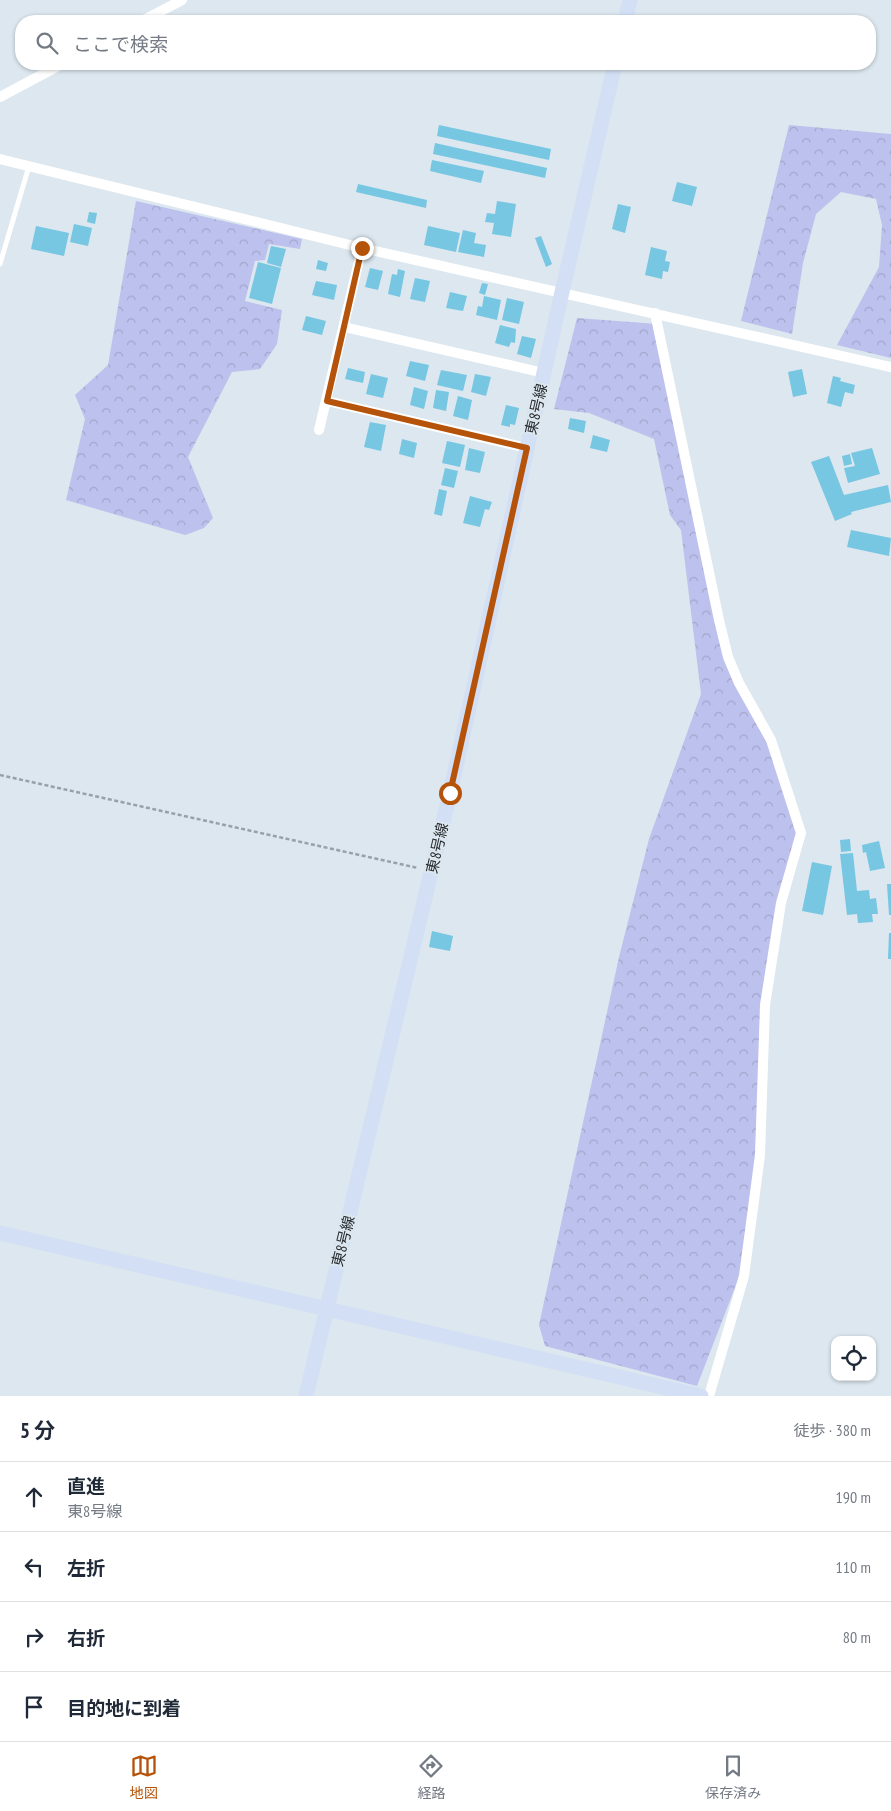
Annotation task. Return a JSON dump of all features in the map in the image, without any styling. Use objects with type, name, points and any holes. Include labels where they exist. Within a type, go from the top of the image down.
[{"type":"street","points":[[153,15],[182,0]]},
{"type":"street","points":[[626,15],[630,0]]},
{"type":"street","points":[[0,97],[51,70]]},
{"type":"street","name":"東8号線","points":[[306,1396],[431,871],[614,70]]},
{"type":"street","points":[[0,159],[362,248],[891,367]]},
{"type":"street","points":[[320,430],[362,248]]},
{"type":"street","points":[[655,313],[718,620],[728,657],[739,683],[771,740],[801,833],[781,903],[765,1005],[760,1155],[744,1276],[710,1396]]},
{"type":"street","points":[[344,327],[544,373]]},
{"type":"street","points":[[327,401],[527,448]]},
{"type":"street","points":[[0,1232],[701,1396]]},
{"type":"lane","points":[[0,264],[29,166]]},
{"type":"path","points":[[0,775],[431,871]]},
{"type":"green space","points":[[789,125],[891,134],[891,358],[837,345],[879,267],[882,225],[876,199],[841,192],[816,214],[803,263],[792,334],[741,321]]},
{"type":"green space","points":[[136,201],[302,239],[300,249],[269,244],[265,260],[255,261],[245,301],[282,310],[277,344],[260,369],[232,372],[188,457],[213,518],[204,528],[185,535],[66,500],[85,419],[75,395],[108,365]]},
{"type":"green space","points":[[577,318],[657,324],[728,657],[771,740],[801,833],[781,903],[761,1073],[748,1254],[697,1386],[545,1346],[539,1325],[619,957],[649,839],[701,694],[681,530],[670,515],[654,439],[589,413],[554,409]]},
{"type":"building","points":[[439,125],[551,149],[549,160],[437,136]]},
{"type":"building","points":[[435,143],[547,168],[545,178],[433,154]]},
{"type":"building","points":[[432,160],[484,171],[481,183],[430,171]]},
{"type":"building","points":[[677,182],[697,187],[692,206],[672,201]]},
{"type":"building","points":[[358,184],[427,200],[426,208],[356,192]]},
{"type":"building","points":[[497,201],[516,204],[511,237],[492,234],[494,223],[485,222],[487,213],[495,214]]},
{"type":"building","points":[[618,204],[631,207],[625,233],[612,229]]},
{"type":"building","points":[[89,212],[97,213],[95,224],[87,222]]},
{"type":"building","points":[[74,224],[92,228],[88,246],[70,242]]},
{"type":"building","points":[[36,226],[69,233],[64,256],[31,249]]},
{"type":"building","points":[[428,226],[460,233],[456,252],[424,245]]},
{"type":"building","points":[[463,230],[476,233],[474,243],[486,245],[484,257],[458,252]]},
{"type":"building","points":[[541,236],[552,264],[546,267],[535,238]]},
{"type":"building","points":[[271,246],[286,249],[281,267],[267,263]]},
{"type":"building","points":[[651,247],[667,251],[665,261],[670,262],[668,272],[663,271],[662,279],[645,275]]},
{"type":"building","points":[[318,260],[328,263],[326,271],[316,269]]},
{"type":"building","points":[[258,262],[281,268],[272,304],[249,298]]},
{"type":"building","points":[[370,268],[383,271],[378,290],[365,287]]},
{"type":"building","points":[[398,269],[405,271],[400,297],[388,294],[392,274],[397,275]]},
{"type":"building","points":[[415,278],[430,281],[425,302],[410,299]]},
{"type":"building","points":[[316,281],[337,285],[334,300],[312,295]]},
{"type":"building","points":[[482,283],[488,284],[485,295],[479,293]]},
{"type":"building","points":[[450,292],[467,296],[463,311],[446,308]]},
{"type":"building","points":[[484,296],[501,300],[497,320],[476,315],[478,306],[482,307]]},
{"type":"building","points":[[507,298],[524,302],[519,324],[502,320]]},
{"type":"building","points":[[306,316],[326,321],[322,335],[302,330]]},
{"type":"building","points":[[500,325],[516,329],[515,343],[511,342],[509,347],[495,343]]},
{"type":"building","points":[[522,336],[536,339],[531,358],[517,354]]},
{"type":"building","points":[[410,361],[429,365],[425,381],[406,376]]},
{"type":"building","points":[[348,368],[365,372],[363,383],[345,379]]},
{"type":"building","points":[[802,369],[807,394],[793,397],[788,372]]},
{"type":"building","points":[[441,370],[467,375],[463,391],[437,385]]},
{"type":"building","points":[[371,374],[388,378],[383,398],[366,394]]},
{"type":"building","points":[[475,374],[491,377],[486,396],[471,392]]},
{"type":"building","points":[[833,376],[841,378],[840,381],[855,385],[853,394],[845,392],[841,407],[827,403]]},
{"type":"building","points":[[414,387],[428,391],[424,409],[410,405]]},
{"type":"building","points":[[436,390],[449,392],[446,411],[433,408]]},
{"type":"building","points":[[458,396],[472,400],[468,420],[453,416]]},
{"type":"building","points":[[506,405],[519,408],[515,425],[510,424],[510,427],[501,425]]},
{"type":"building","points":[[570,418],[586,421],[584,433],[568,429]]},
{"type":"building","points":[[370,422],[386,425],[381,451],[364,447]]},
{"type":"building","points":[[593,435],[610,440],[607,452],[590,448]]},
{"type":"building","points":[[402,439],[417,443],[414,458],[399,454]]},
{"type":"building","points":[[447,441],[465,445],[460,467],[442,463]]},
{"type":"building","points":[[469,448],[485,452],[480,473],[465,470]]},
{"type":"building","points":[[872,448],[880,474],[848,483],[844,468],[855,466],[851,453]]},
{"type":"building","points":[[850,454],[852,464],[844,466],[842,456]]},
{"type":"building","points":[[829,456],[844,495],[888,485],[891,502],[851,512],[852,514],[835,521],[811,462]]},
{"type":"building","points":[[445,468],[458,471],[454,488],[441,485]]},
{"type":"building","points":[[439,489],[447,491],[442,516],[434,514]]},
{"type":"building","points":[[470,496],[492,502],[489,510],[485,509],[480,527],[463,523]]},
{"type":"building","points":[[851,530],[891,538],[889,556],[847,547]]},
{"type":"building","points":[[850,839],[851,851],[841,852],[840,840]]},
{"type":"building","points":[[879,841],[885,868],[870,871],[866,852],[863,853],[862,845]]},
{"type":"building","points":[[853,853],[857,891],[869,890],[870,899],[876,898],[878,914],[872,914],[873,922],[858,923],[857,914],[847,915],[840,854]]},
{"type":"building","points":[[812,862],[832,866],[823,915],[802,911]]},
{"type":"building","points":[[887,884],[891,884],[891,915],[889,915]]},
{"type":"building","points":[[432,931],[453,936],[450,951],[429,947]]},
{"type":"building","points":[[889,933],[891,933],[891,959],[888,959]]},
{"type":"route","points":[[362,248],[327,401],[527,448],[450,793]]}]
